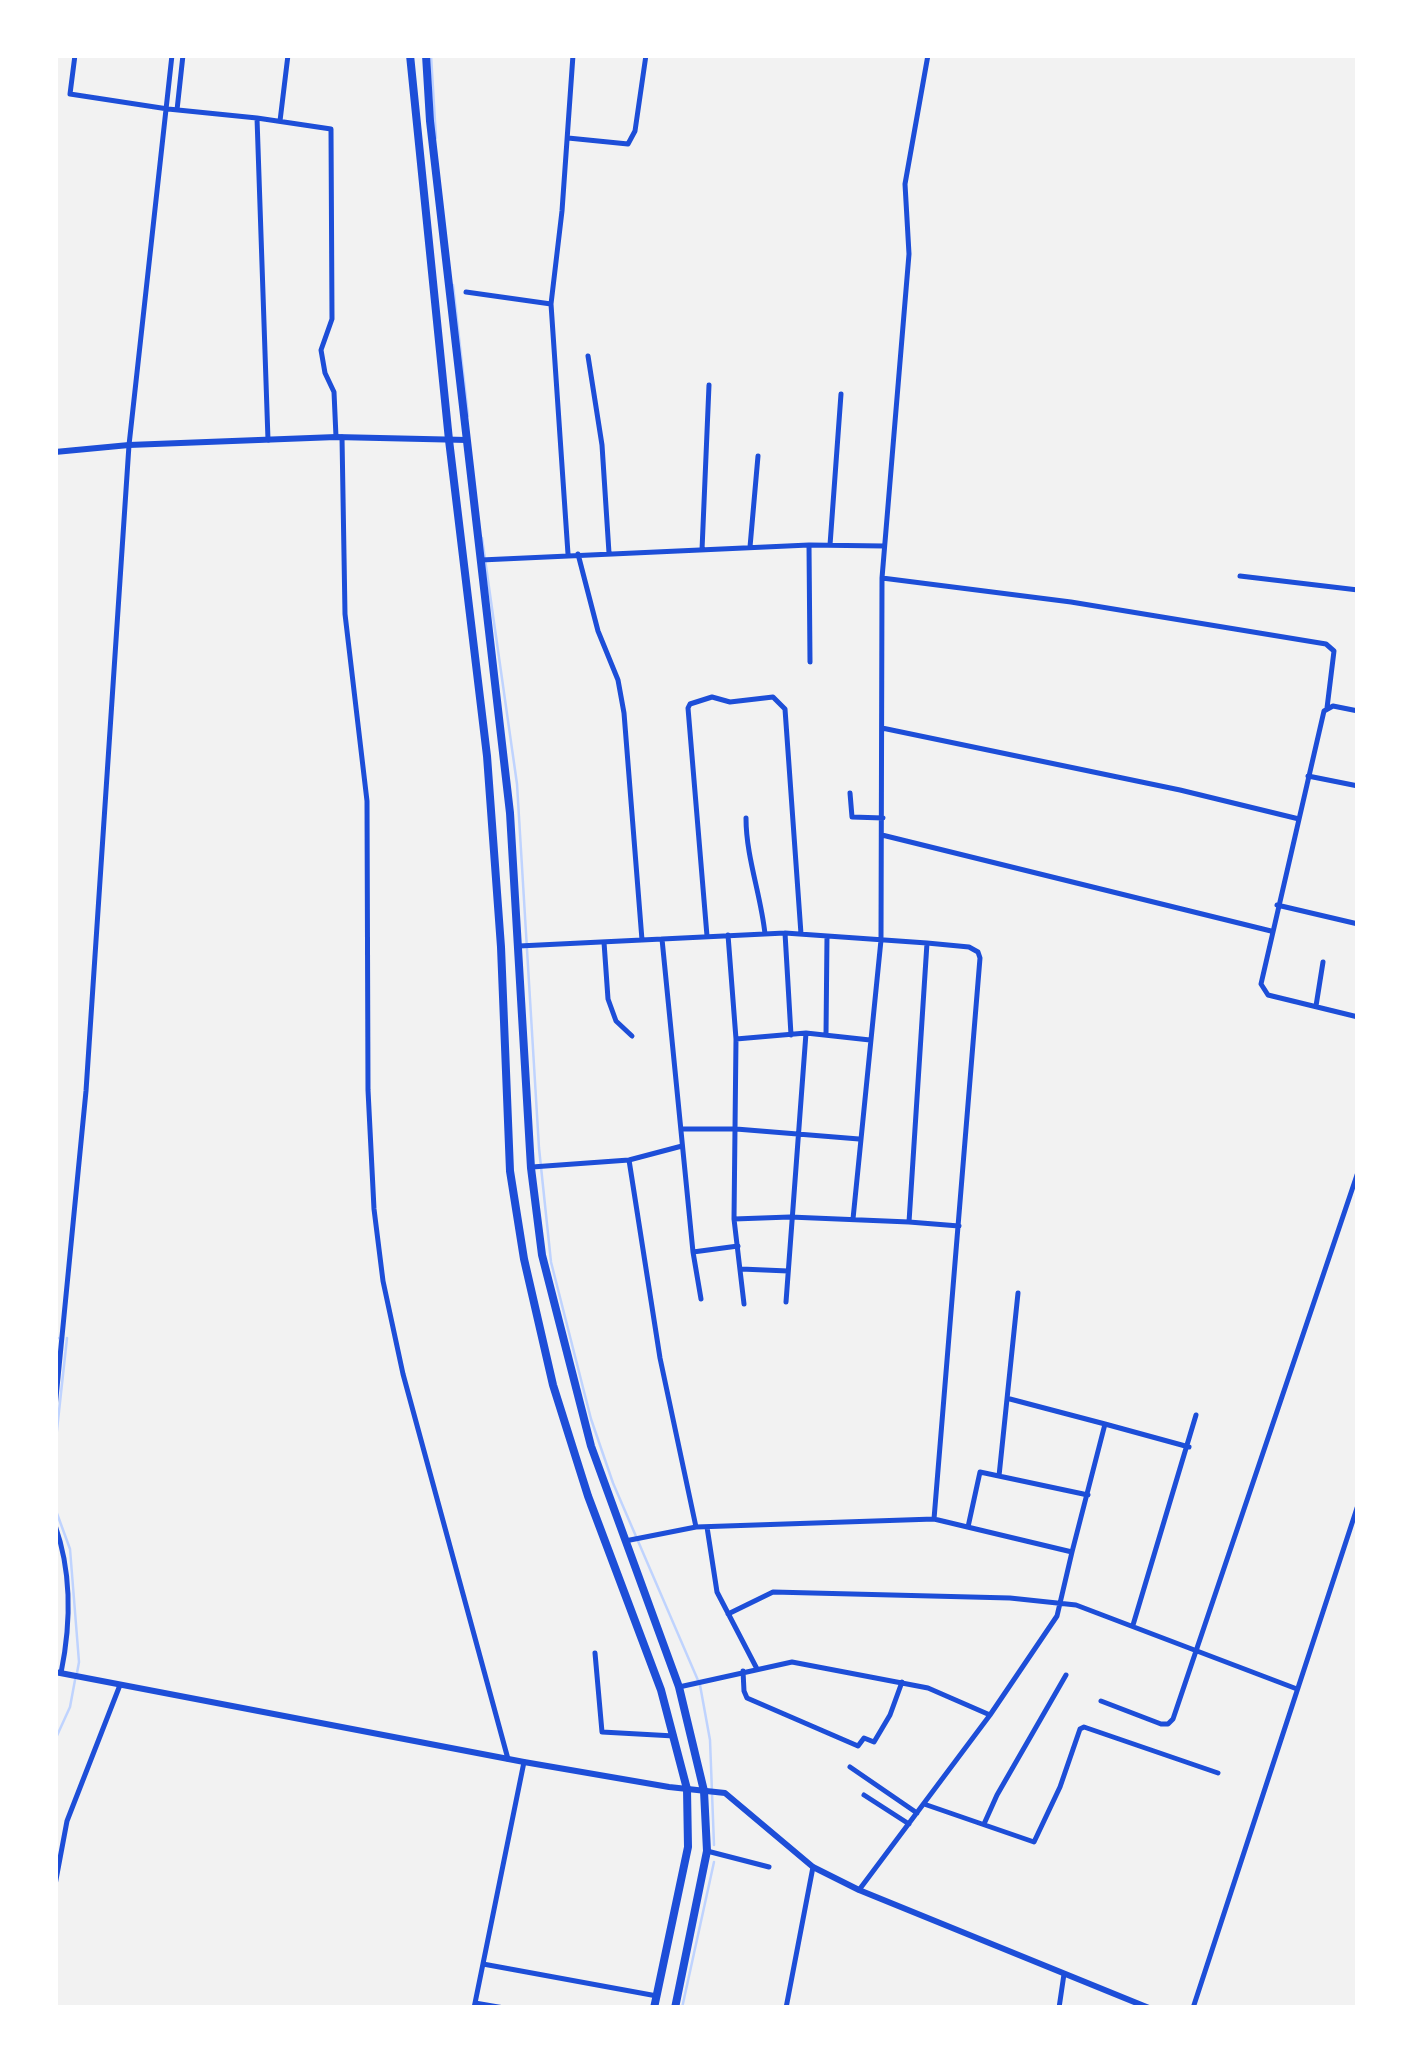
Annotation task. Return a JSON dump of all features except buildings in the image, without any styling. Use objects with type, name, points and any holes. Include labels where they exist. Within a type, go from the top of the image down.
[{"type":"main road","points":[[410,55],[414,122],[490,794],[510,1171],[524,1259],[552,1385],[588,1496],[643,1640],[675,1736],[687,1789],[688,1847],[654,2008]]},
{"type":"main road","points":[[426,55],[430,121],[524,945],[536,1167],[550,1290],[604,1488],[633,1538],[710,1791],[707,1851],[675,2008]]},
{"type":"main road","points":[[412,96],[428,95]]},
{"type":"main road","points":[[414,122],[430,121]]},
{"type":"main road","points":[[588,1496],[604,1488]]},
{"type":"street","points":[[75,55],[70,94],[331,129],[332,319],[321,346],[325,373],[334,392],[339,437],[345,614],[366,801],[368,1090],[378,1242],[403,1374],[508,1759]]},
{"type":"street","points":[[172,55],[173,110]]},
{"type":"street","points":[[55,1408],[86,1090],[134,445],[173,110],[183,55]]},
{"type":"street","points":[[280,120],[288,55]]},
{"type":"street","points":[[568,554],[551,304],[573,55]]},
{"type":"street","points":[[568,138],[628,144],[634,131],[646,55]]},
{"type":"street","points":[[854,1219],[880,940],[882,578],[910,254],[905,184],[928,55]]},
{"type":"street","points":[[257,118],[268,440]]},
{"type":"street","points":[[466,292],[551,304]]},
{"type":"street","points":[[588,356],[602,445],[608,553]]},
{"type":"street","points":[[702,550],[708,385]]},
{"type":"street","points":[[830,545],[840,394]]},
{"type":"street","points":[[55,452],[339,437],[468,440]]},
{"type":"street","points":[[750,548],[758,456]]},
{"type":"street","points":[[809,546],[810,662]]},
{"type":"street","points":[[480,560],[884,546]]},
{"type":"street","points":[[578,554],[598,630],[618,680],[624,714],[642,940]]},
{"type":"street","points":[[1240,576],[1358,590]]},
{"type":"street","points":[[882,578],[1072,602],[1326,644],[1334,651],[1326,708],[1260,984],[1262,991],[1358,1017]]},
{"type":"street","points":[[706,936],[689,706],[712,697],[730,702],[773,697],[782,703],[801,934]]},
{"type":"street","points":[[1326,708],[1358,711]]},
{"type":"street","points":[[882,728],[1299,819]]},
{"type":"street","points":[[1308,776],[1358,786]]},
{"type":"street","points":[[850,794],[852,817],[883,818]]},
{"type":"street","points":[[746,818],[746,841],[762,902],[765,934]]},
{"type":"street","points":[[882,835],[1271,931]]},
{"type":"street","points":[[1277,905],[1358,924]]},
{"type":"street","points":[[785,934],[792,1035]]},
{"type":"street","points":[[524,945],[801,934],[927,943],[978,952],[934,1519]]},
{"type":"street","points":[[728,935],[736,1040],[734,1220],[744,1304]]},
{"type":"street","points":[[826,1036],[827,936]]},
{"type":"street","points":[[662,938],[692,1252],[702,1299]]},
{"type":"street","points":[[604,942],[608,1000],[616,1021],[632,1036]]},
{"type":"street","points":[[909,1222],[927,943]]},
{"type":"street","points":[[1316,1006],[1323,962]]},
{"type":"street","points":[[736,1040],[806,1033],[870,1040]]},
{"type":"street","points":[[786,1302],[806,1033]]},
{"type":"street","points":[[681,1129],[797,1132],[859,1139]]},
{"type":"street","points":[[536,1167],[628,1160],[682,1146]]},
{"type":"street","points":[[628,1160],[660,1358],[696,1527]]},
{"type":"street","points":[[1101,1701],[1161,1724],[1168,1724],[1173,1718],[1358,1172]]},
{"type":"street","points":[[734,1220],[854,1219],[959,1226]]},
{"type":"street","points":[[692,1252],[738,1246]]},
{"type":"street","points":[[741,1269],[788,1270]]},
{"type":"street","points":[[1000,1476],[1018,1293]]},
{"type":"street","points":[[1010,1399],[1189,1447]]},
{"type":"street","points":[[1133,1625],[1196,1415]]},
{"type":"street","points":[[859,1890],[990,1715],[1057,1616],[1106,1424]]},
{"type":"street","points":[[968,1528],[980,1472],[1088,1496]]},
{"type":"street","points":[[1193,2008],[1358,1505]]},
{"type":"street","points":[[633,1538],[696,1527],[934,1519],[1072,1552]]},
{"type":"street","points":[[55,1525],[64,1551],[67,1594],[68,1636],[60,1673],[524,1762],[710,1791],[740,1804],[812,1867],[859,1890],[1149,2008]]},
{"type":"street","points":[[707,1527],[714,1579],[756,1668]]},
{"type":"street","points":[[728,1614],[773,1592],[1010,1598],[1076,1605],[1298,1690]]},
{"type":"street","points":[[595,1653],[602,1732],[675,1736]]},
{"type":"street","points":[[679,1687],[792,1662],[940,1692],[990,1715]]},
{"type":"street","points":[[743,1671],[747,1698],[858,1746],[864,1738],[874,1742],[902,1682]]},
{"type":"street","points":[[984,1824],[1066,1675]]},
{"type":"street","points":[[55,1885],[67,1822],[120,1684]]},
{"type":"street","points":[[924,1804],[1034,1842],[1082,1728],[1218,1773]]},
{"type":"street","points":[[504,2008],[475,2005],[524,1762]]},
{"type":"street","points":[[850,1767],[917,1813]]},
{"type":"street","points":[[864,1795],[909,1824]]},
{"type":"street","points":[[707,1851],[770,1867]]},
{"type":"street","points":[[786,2008],[812,1867]]},
{"type":"street","points":[[483,1964],[657,1996]]},
{"type":"street","points":[[1059,2008],[1064,1974]]},
{"type":"waterway","points":[[431,55],[436,138]]},
{"type":"waterway","points":[[453,285],[468,416]]},
{"type":"waterway","points":[[482,538],[517,784],[539,1148],[551,1262],[591,1419],[613,1483],[700,1685],[710,1740],[714,1845]]},
{"type":"waterway","points":[[55,1448],[67,1338]]},
{"type":"waterway","points":[[55,1508],[70,1549],[77,1673]]},
{"type":"waterway","points":[[55,1740],[70,1707],[75,1680]]},
{"type":"waterway","points":[[682,2008],[714,1862]]}]
